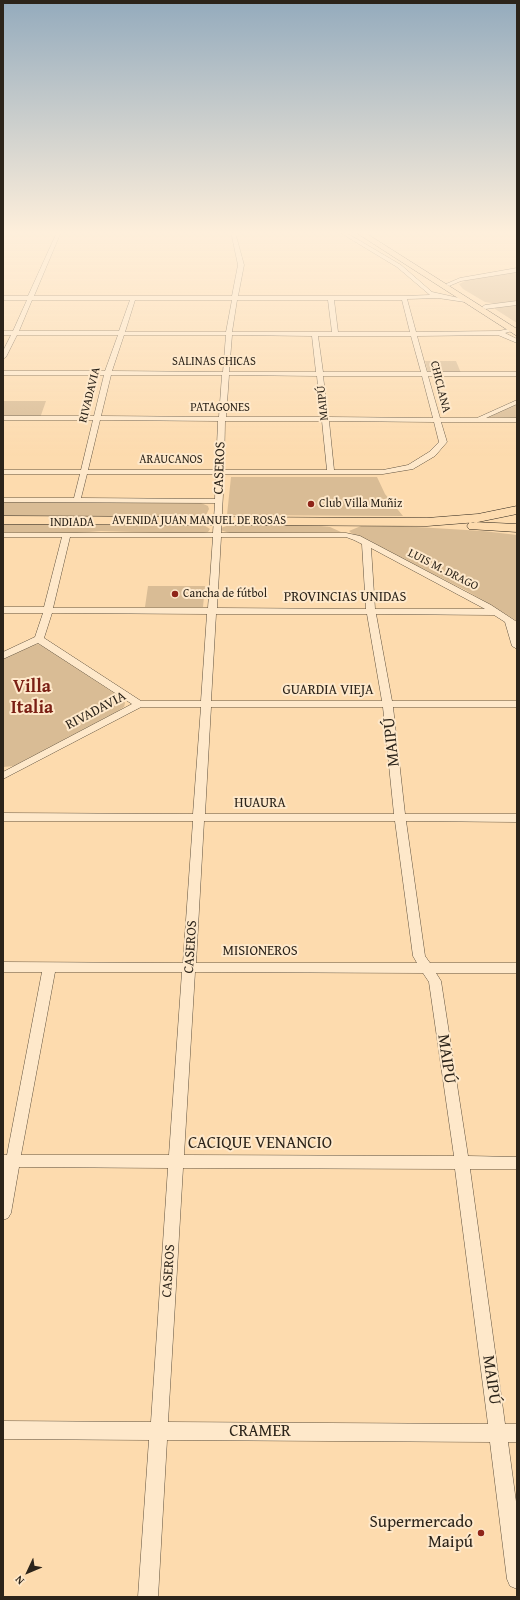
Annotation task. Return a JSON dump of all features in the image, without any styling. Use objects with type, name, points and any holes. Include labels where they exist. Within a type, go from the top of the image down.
[{"type":"main road","points":[[476,307],[516,330]]},
{"type":"main road","points":[[486,307],[516,330]]},
{"type":"main road","name":"AVENIDA JUAN MANUEL DE ROSAS","points":[[3,520],[394,522],[465,520],[517,510]]},
{"type":"main road","name":"AVENIDA JUAN MANUEL DE ROSAS","points":[[394,522],[517,528]]},
{"type":"main road","points":[[445,525],[517,533]]},
{"type":"street","points":[[3,356],[26,307]]},
{"type":"street","name":"RIVADAVIA","points":[[77,500],[108,373],[130,307]]},
{"type":"street","name":"CASEROS","points":[[148,1597],[218,521],[222,419],[233,307]]},
{"type":"street","points":[[332,307],[335,333]]},
{"type":"street","name":"CHICLANA","points":[[406,307],[442,442],[432,454],[410,467]]},
{"type":"street","points":[[3,333],[414,334],[499,333],[516,330]]},
{"type":"street","points":[[499,333],[517,341]]},
{"type":"street","name":"MAIPÚ","points":[[315,334],[331,472]]},
{"type":"street","name":"SALINAS CHICAS","points":[[3,373],[517,374]]},
{"type":"street","points":[[477,419],[517,402]]},
{"type":"street","name":"PATAGONES","points":[[3,418],[517,420]]},
{"type":"street","name":"ARAUCANOS","points":[[3,472],[383,472],[410,467]]},
{"type":"street","name":"INDIADA","points":[[3,500],[219,501]]},
{"type":"street","points":[[345,522],[346,535]]},
{"type":"street","name":"INDIADA","points":[[3,535],[346,535],[361,541]]},
{"type":"street","points":[[3,656],[38,639],[48,610],[67,535]]},
{"type":"street","name":"MAIPÚ","points":[[361,541],[371,611],[388,704],[400,818],[419,956],[435,981],[462,1163],[517,1579]]},
{"type":"street","name":"LUIS M. DRAGO","points":[[361,541],[488,606],[513,624]]},
{"type":"street","name":"PROVINCIAS UNIDAS","points":[[3,610],[495,612]]},
{"type":"street","points":[[513,624],[517,646]]},
{"type":"street","name":"RIVADAVIA","points":[[3,776],[139,704],[38,639]]},
{"type":"street","name":"GUARDIA VIEJA","points":[[139,704],[517,704]]},
{"type":"street","name":"HUAURA","points":[[3,817],[517,818]]},
{"type":"street","name":"MISIONEROS","points":[[3,967],[517,968]]},
{"type":"street","points":[[3,1213],[8,1161],[49,967]]},
{"type":"street","name":"CACIQUE VENANCIO","points":[[8,1161],[517,1163]]},
{"type":"street","name":"CRAMER","points":[[3,1430],[517,1433]]},
{"type":"shaded area","points":[[517,307],[517,323],[495,309]]},
{"type":"shaded area","points":[[425,361],[456,361],[461,373],[428,373]]},
{"type":"shaded area","points":[[3,401],[46,401],[40,418],[3,417]]},
{"type":"shaded area","points":[[517,404],[517,418],[489,417]]},
{"type":"shaded area","name":"Club Villa Muñiz","points":[[231,477],[377,477],[385,494],[403,516],[227,515]]},
{"type":"shaded area","points":[[3,501],[201,503],[208,506],[209,509],[206,515],[197,518],[3,519]]},
{"type":"shaded area","points":[[3,523],[202,524],[210,529],[208,532],[199,534],[101,531],[77,533],[3,532]]},
{"type":"shaded area","points":[[229,525],[312,525],[330,527],[341,532],[230,533],[220,530],[221,528]]},
{"type":"shaded area","points":[[383,525],[483,531],[517,535],[517,621],[467,591],[349,531],[361,526]]},
{"type":"shaded area","name":"Cancha de fútbol","points":[[148,586],[205,586],[203,607],[145,607]]},
{"type":"shaded area","points":[[38,644],[123,699],[125,703],[124,707],[14,766],[3,767],[3,659]]},
{"type":"place","name":"Club Villa Muñiz","points":[[311,504]]},
{"type":"place","name":"Cancha de fútbol","points":[[175,594]]},
{"type":"place","name":"Supermercado Maipú","points":[[481,1533]]},
{"type":"district","name":"Villa Italia","points":[[32,697]]}]
